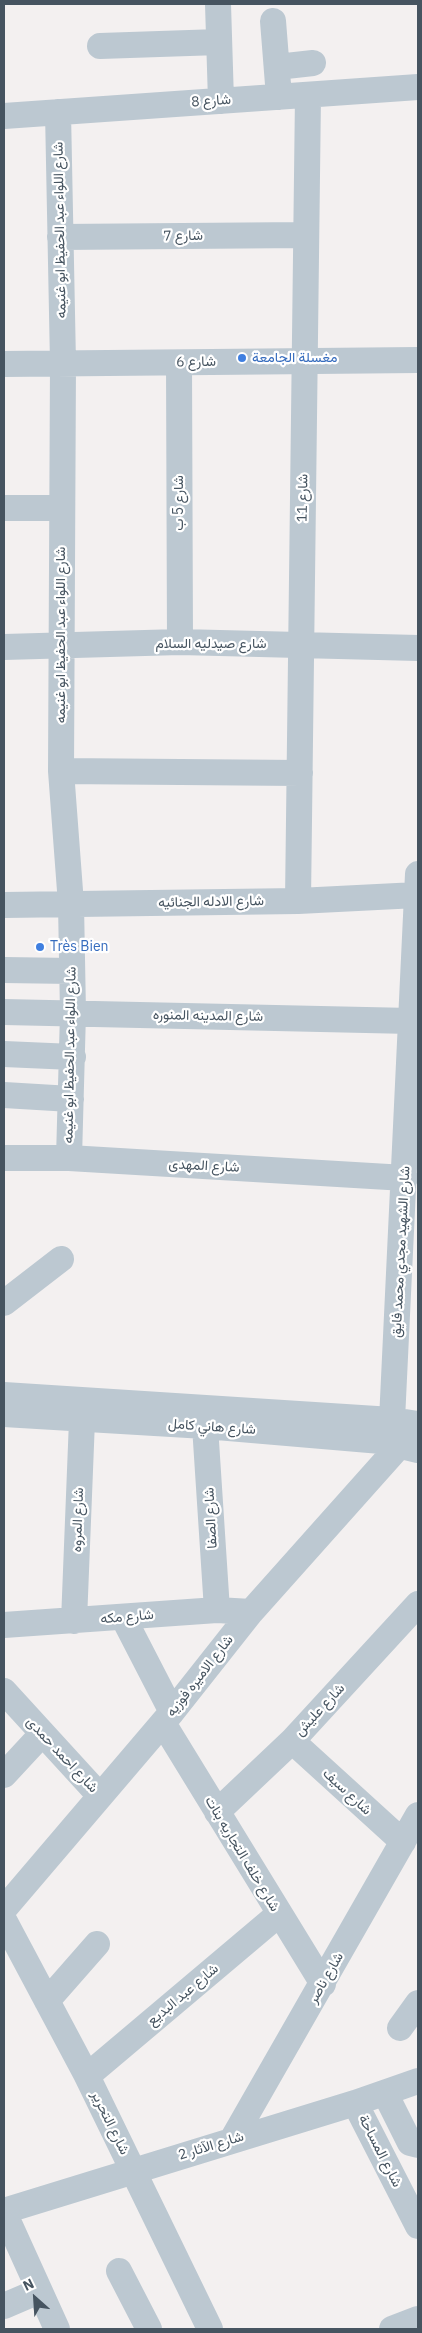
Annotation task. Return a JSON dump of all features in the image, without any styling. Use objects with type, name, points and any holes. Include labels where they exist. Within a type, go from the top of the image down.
[{"type":"street","points":[[218,4],[221,101]]},
{"type":"street","points":[[273,21],[279,97]]},
{"type":"street","points":[[100,46],[219,42]]},
{"type":"street","points":[[277,67],[313,63]]},
{"type":"street","name":"شارع 8","points":[[4,116],[418,87]]},
{"type":"street","name":"شارع 11","points":[[298,901],[308,95]]},
{"type":"street","name":"شارع اللواء عبد الحفيظ ابو غنيمه","points":[[58,112],[63,363],[61,771],[71,904],[73,1013],[69,1158]]},
{"type":"street","name":"شارع 7","points":[[60,237],[305,235]]},
{"type":"street","name":"شارع 6","points":[[4,364],[418,360]]},
{"type":"street","name":"شارع 5 ب","points":[[179,363],[180,642]]},
{"type":"street","points":[[4,508],[61,508]]},
{"type":"street","name":"شارع صيدليه السلام","points":[[4,647],[180,642],[418,648]]},
{"type":"street","points":[[61,771],[300,773]]},
{"type":"street","name":"شارع الادله الجنائيه","points":[[4,905],[298,901],[418,885]]},
{"type":"street","name":"شارع الشهيد مجدي محمد فايق","points":[[392,1420],[418,885]]},
{"type":"street","points":[[4,970],[72,971]]},
{"type":"street","name":"شارع المدينه المنوره","points":[[4,1012],[411,1021]]},
{"type":"street","points":[[4,1054],[73,1057]]},
{"type":"street","points":[[4,1095],[71,1099]]},
{"type":"street","name":"شارع المهدى","points":[[4,1158],[69,1158],[405,1178]]},
{"type":"street","points":[[4,1303],[61,1259]]},
{"type":"street","name":"شارع هاني كامل","points":[[4,1395],[381,1441],[409,1448]]},
{"type":"street","name":"شارع هاني كامل","points":[[4,1414],[82,1420],[392,1420],[418,1424]]},
{"type":"street","name":"شارع الصفا","points":[[195,1419],[217,1610]]},
{"type":"street","name":"شارع المروه","points":[[74,1621],[82,1420]]},
{"type":"street","name":"شارع الاميره فوزيه","points":[[4,1909],[168,1717],[251,1612],[409,1448]]},
{"type":"street","name":"شارع عليش","points":[[217,1812],[292,1740],[418,1604]]},
{"type":"street","name":"شارع مكه","points":[[4,1625],[217,1610],[251,1612]]},
{"type":"street","name":"شارع خلف التجاريه بنات","points":[[123,1617],[168,1717],[217,1812],[323,1984]]},
{"type":"street","name":"شارع احمد حمدى","points":[[4,1691],[100,1796]]},
{"type":"street","points":[[4,1775],[42,1734]]},
{"type":"street","name":"شارع سيف","points":[[292,1740],[403,1842]]},
{"type":"street","name":"شارع ناصر","points":[[232,2140],[418,1815]]},
{"type":"street","name":"شارع عبد البديع","points":[[87,2076],[279,1914]]},
{"type":"street","name":"شارع التحرير","points":[[4,1920],[87,2076],[210,2329]]},
{"type":"street","points":[[47,2001],[97,1944]]},
{"type":"street","points":[[400,2028],[418,2003]]},
{"type":"street","name":"شارع الآثار 2","points":[[4,2212],[132,2170],[355,2103],[418,2081]]},
{"type":"street","points":[[385,2093],[410,2143],[418,2145]]},
{"type":"street","name":"شارع المساحة","points":[[355,2103],[418,2226]]},
{"type":"street","points":[[4,2212],[57,2329]]},
{"type":"street","points":[[119,2271],[149,2329]]},
{"type":"street","points":[[4,2306],[39,2291]]},
{"type":"street","points":[[392,2329],[418,2319]]},
{"type":"place","name":"مغسلة الجامعة","points":[[242,358]]},
{"type":"place","name":"Très Bien","points":[[40,947]]}]
